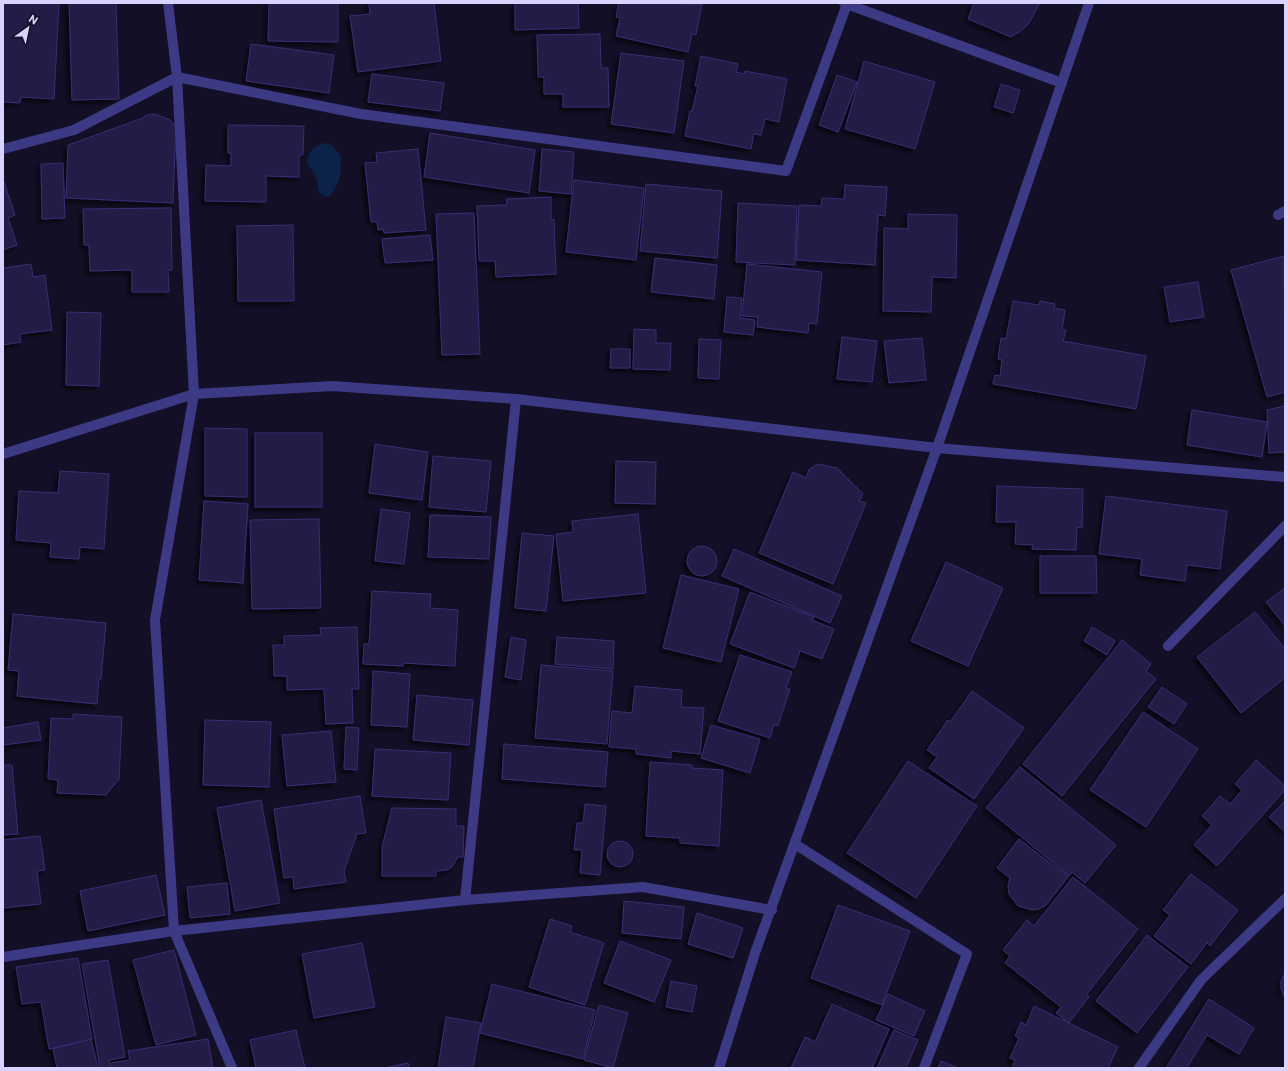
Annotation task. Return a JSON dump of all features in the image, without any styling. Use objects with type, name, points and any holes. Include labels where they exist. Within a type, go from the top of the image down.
[{"type":"street","points":[[168,3],[177,77],[194,394],[155,620],[174,931],[232,1068]]},
{"type":"street","points":[[719,1068],[755,953],[772,910],[937,448],[1088,3]]},
{"type":"street","points":[[3,149],[74,130],[177,77],[361,114],[786,171],[846,4],[1062,83]]},
{"type":"street","points":[[3,454],[194,394],[332,386],[516,399],[937,448],[1285,477]]},
{"type":"street","points":[[465,900],[516,399]]},
{"type":"street","points":[[1168,646],[1285,526]]},
{"type":"street","points":[[795,844],[967,954],[924,1068]]},
{"type":"street","points":[[3,957],[174,931],[465,900],[643,887],[772,910]]},
{"type":"street","points":[[1139,1068],[1201,980],[1285,899]]},
{"type":"water","points":[[325,143],[331,144],[341,157],[338,183],[336,188],[328,197],[319,192],[315,175],[307,163],[310,152]]},
{"type":"building","points":[[3,3],[59,3],[54,99],[21,97],[20,103],[3,102]]},
{"type":"building","points":[[69,3],[116,3],[119,99],[72,100]]},
{"type":"building","points":[[269,3],[338,3],[338,42],[268,41]]},
{"type":"building","points":[[369,3],[434,3],[441,61],[358,72],[350,16],[370,14]]},
{"type":"building","points":[[515,3],[578,3],[579,28],[515,30]]},
{"type":"building","points":[[619,3],[702,4],[696,35],[692,34],[688,52],[616,36],[620,18],[616,17]]},
{"type":"building","points":[[974,3],[1040,3],[1029,23],[1021,31],[1011,37],[968,19]]},
{"type":"building","points":[[600,34],[601,68],[608,68],[609,107],[563,107],[563,94],[544,94],[544,77],[538,77],[537,35]]},
{"type":"building","points":[[251,44],[334,55],[329,93],[246,81]]},
{"type":"building","points":[[621,53],[684,61],[674,133],[611,124]]},
{"type":"building","points":[[701,56],[738,64],[736,72],[744,74],[745,71],[787,79],[779,122],[765,119],[761,135],[754,134],[751,149],[685,136],[690,111],[692,111],[698,86],[695,86]]},
{"type":"building","points":[[864,61],[935,82],[915,149],[845,129]]},
{"type":"building","points":[[372,74],[444,83],[440,111],[368,102]]},
{"type":"building","points":[[837,75],[857,82],[838,132],[819,125]]},
{"type":"building","points":[[1001,84],[1020,90],[1013,113],[994,107]]},
{"type":"building","points":[[155,114],[170,120],[175,126],[177,142],[175,149],[173,203],[66,198],[68,145],[140,119],[147,115]]},
{"type":"building","points":[[228,125],[304,126],[303,155],[299,155],[299,177],[266,176],[266,202],[205,201],[206,165],[231,166],[231,153],[228,153]]},
{"type":"building","points":[[430,133],[535,150],[529,193],[424,177]]},
{"type":"building","points":[[418,149],[426,230],[384,233],[383,229],[378,230],[377,222],[371,222],[365,163],[377,162],[376,153]]},
{"type":"building","points":[[542,149],[574,152],[571,194],[539,191]]},
{"type":"building","points":[[63,163],[65,218],[42,219],[41,164]]},
{"type":"building","points":[[3,179],[15,215],[8,218],[17,245],[3,250]]},
{"type":"building","points":[[574,180],[644,188],[636,260],[566,252]]},
{"type":"building","points":[[646,184],[722,191],[717,258],[640,251]]},
{"type":"building","points":[[845,185],[887,187],[885,216],[878,215],[875,265],[796,260],[799,205],[821,206],[822,198],[844,199]]},
{"type":"building","points":[[551,197],[551,220],[554,219],[556,274],[496,277],[495,261],[479,261],[477,206],[507,205],[506,199]]},
{"type":"building","points":[[738,203],[797,206],[795,265],[736,262]]},
{"type":"building","points":[[171,208],[172,270],[168,270],[169,292],[132,292],[132,270],[90,271],[89,245],[84,245],[83,209]]},
{"type":"building","points":[[474,213],[480,354],[442,355],[436,214]]},
{"type":"building","points":[[908,214],[957,215],[956,278],[932,277],[931,312],[883,311],[884,228],[908,229]]},
{"type":"building","points":[[293,225],[294,301],[238,301],[237,226]]},
{"type":"building","points":[[430,235],[433,260],[385,263],[382,239]]},
{"type":"building","points":[[1284,256],[1285,392],[1267,397],[1231,270]]},
{"type":"building","points":[[655,258],[717,265],[714,299],[651,292]]},
{"type":"building","points":[[31,264],[33,277],[45,275],[52,330],[20,334],[21,342],[3,345],[3,268]]},
{"type":"building","points":[[747,264],[822,272],[817,324],[809,323],[808,333],[757,327],[758,317],[742,316]]},
{"type":"building","points":[[1198,282],[1204,317],[1170,322],[1164,287]]},
{"type":"building","points":[[727,297],[742,298],[740,318],[755,320],[753,335],[724,332]]},
{"type":"building","points":[[1013,301],[1039,305],[1040,301],[1055,304],[1054,308],[1065,310],[1062,330],[1066,330],[1063,341],[1146,356],[1136,409],[993,384],[995,375],[1000,376],[1002,360],[998,359],[1001,338],[1006,339]]},
{"type":"building","points":[[67,312],[101,313],[99,386],[66,385]]},
{"type":"building","points":[[634,329],[656,330],[656,343],[671,343],[670,370],[633,369]]},
{"type":"building","points":[[842,337],[877,341],[872,382],[837,379]]},
{"type":"building","points":[[922,338],[926,380],[889,383],[884,341]]},
{"type":"building","points":[[699,339],[721,340],[719,379],[698,378]]},
{"type":"building","points":[[611,349],[630,349],[630,368],[610,368]]},
{"type":"building","points":[[1285,406],[1285,452],[1269,453],[1267,410]]},
{"type":"building","points":[[1192,410],[1267,422],[1262,457],[1187,445]]},
{"type":"building","points":[[205,428],[247,429],[247,497],[205,496]]},
{"type":"building","points":[[255,433],[322,433],[322,507],[255,507]]},
{"type":"building","points":[[375,444],[428,452],[422,500],[369,493]]},
{"type":"building","points":[[433,456],[491,461],[486,512],[429,507]]},
{"type":"building","points":[[616,461],[656,462],[655,504],[615,503]]},
{"type":"building","points":[[818,464],[837,468],[863,494],[859,501],[866,503],[833,584],[759,553],[793,472],[806,478],[809,469]]},
{"type":"building","points":[[60,471],[109,474],[104,549],[80,547],[79,559],[50,557],[51,543],[16,540],[19,491],[58,493]]},
{"type":"building","points":[[997,486],[1083,489],[1082,528],[1077,527],[1076,550],[1032,549],[1033,545],[1015,544],[1016,522],[996,522]]},
{"type":"building","points":[[1106,496],[1227,511],[1220,569],[1187,565],[1185,581],[1140,575],[1142,559],[1099,554]]},
{"type":"building","points":[[204,501],[248,504],[243,583],[199,580]]},
{"type":"building","points":[[381,509],[410,513],[404,564],[375,561]]},
{"type":"building","points":[[638,514],[646,593],[563,601],[556,534],[573,532],[572,521]]},
{"type":"building","points":[[430,515],[491,517],[489,559],[428,557]]},
{"type":"building","points":[[319,519],[321,608],[252,609],[250,520]]},
{"type":"building","points":[[522,533],[554,536],[546,611],[515,608]]},
{"type":"building","points":[[702,546],[713,550],[717,561],[713,572],[702,576],[691,572],[687,561],[691,550]]},
{"type":"building","points":[[734,549],[842,596],[830,623],[722,576]]},
{"type":"building","points":[[1040,556],[1096,556],[1097,593],[1040,593]]},
{"type":"building","points":[[946,562],[1003,588],[968,666],[911,641]]},
{"type":"building","points":[[681,575],[739,589],[721,662],[663,648]]},
{"type":"building","points":[[1285,588],[1285,626],[1266,602]]},
{"type":"building","points":[[372,591],[431,594],[430,608],[458,610],[455,666],[403,663],[403,666],[363,664],[364,644],[369,644]]},
{"type":"building","points":[[750,592],[814,617],[812,620],[834,629],[822,659],[800,651],[794,668],[730,644]]},
{"type":"building","points":[[1255,612],[1285,649],[1285,678],[1241,713],[1197,657]]},
{"type":"building","points":[[13,614],[106,623],[101,679],[99,679],[97,704],[17,696],[19,671],[8,670]]},
{"type":"building","points":[[357,627],[359,689],[352,689],[353,723],[326,724],[324,689],[287,690],[287,676],[274,676],[273,645],[284,645],[284,636],[321,635],[320,628]]},
{"type":"building","points":[[1092,627],[1115,641],[1107,655],[1084,641]]},
{"type":"building","points":[[511,637],[526,640],[521,680],[505,677]]},
{"type":"building","points":[[557,637],[614,641],[613,669],[555,664]]},
{"type":"building","points":[[1122,640],[1151,664],[1146,671],[1156,679],[1062,796],[1023,764]]},
{"type":"building","points":[[740,655],[792,672],[786,688],[790,689],[778,726],[774,725],[770,738],[718,721]]},
{"type":"building","points":[[541,665],[613,671],[607,744],[535,738]]},
{"type":"building","points":[[373,671],[410,674],[407,727],[371,725]]},
{"type":"building","points":[[635,686],[682,690],[681,707],[704,708],[700,754],[671,751],[671,758],[636,754],[636,749],[609,747],[612,711],[632,713]]},
{"type":"building","points":[[1162,687],[1187,704],[1174,724],[1148,707]]},
{"type":"building","points":[[972,691],[1024,728],[974,799],[929,768],[937,757],[927,750],[948,720],[950,722]]},
{"type":"building","points":[[417,695],[473,700],[469,745],[413,740]]},
{"type":"building","points":[[1143,712],[1198,749],[1146,827],[1090,790]]},
{"type":"building","points":[[73,714],[122,717],[119,779],[106,795],[57,793],[58,780],[48,779],[51,718],[73,719]]},
{"type":"building","points":[[205,720],[271,722],[269,787],[203,785]]},
{"type":"building","points":[[38,722],[41,740],[3,745],[3,728]]},
{"type":"building","points":[[711,725],[760,739],[750,773],[701,758]]},
{"type":"building","points":[[346,727],[359,728],[357,770],[344,769]]},
{"type":"building","points":[[331,731],[336,782],[287,786],[282,735]]},
{"type":"building","points":[[504,744],[608,752],[605,787],[502,779]]},
{"type":"building","points":[[375,749],[451,753],[448,800],[372,796]]},
{"type":"building","points":[[1256,760],[1285,786],[1285,790],[1217,866],[1194,845],[1212,825],[1202,816],[1220,796],[1230,804],[1242,790],[1235,784]]},
{"type":"building","points":[[908,761],[977,806],[916,898],[847,853]]},
{"type":"building","points":[[650,762],[692,765],[692,768],[723,770],[719,846],[680,843],[680,838],[646,836]]},
{"type":"building","points":[[3,765],[12,765],[18,834],[3,835]]},
{"type":"building","points":[[1020,767],[1116,845],[1085,883],[1072,872],[1069,876],[986,808]]},
{"type":"building","points":[[360,796],[366,833],[357,834],[344,871],[346,882],[294,889],[293,877],[284,878],[274,809]]},
{"type":"building","points":[[261,800],[280,903],[235,911],[217,808]]},
{"type":"building","points":[[1285,801],[1285,832],[1269,817]]},
{"type":"building","points":[[585,804],[606,806],[600,875],[580,873],[582,850],[574,850],[577,823],[583,823]]},
{"type":"building","points":[[392,808],[456,809],[456,826],[464,826],[463,857],[458,857],[452,867],[447,870],[436,871],[436,876],[382,876],[382,847]]},
{"type":"building","points":[[40,836],[45,870],[37,871],[41,904],[3,908],[3,840]]},
{"type":"building","points":[[1019,839],[1068,877],[1046,905],[1039,909],[1032,910],[1018,906],[1009,894],[1008,886],[1010,878],[997,868]]},
{"type":"building","points":[[620,841],[629,845],[633,854],[629,863],[620,867],[611,863],[607,854],[611,845]]},
{"type":"building","points":[[1191,874],[1238,910],[1210,946],[1207,943],[1191,964],[1154,936],[1170,915],[1163,910]]},
{"type":"building","points":[[156,875],[165,915],[88,931],[80,891]]},
{"type":"building","points":[[1073,877],[1138,929],[1087,994],[1089,997],[1069,1023],[1056,1013],[1061,1007],[1005,963],[1010,956],[1003,950],[1027,920],[1034,926]]},
{"type":"building","points":[[227,883],[230,914],[190,918],[187,887]]},
{"type":"building","points":[[624,901],[684,907],[681,939],[622,933]]},
{"type":"building","points":[[838,905],[910,931],[882,1005],[811,978]]},
{"type":"building","points":[[697,913],[743,928],[733,958],[688,944]]},
{"type":"building","points":[[550,919],[572,926],[570,932],[604,943],[585,1005],[529,987]]},
{"type":"building","points":[[1147,935],[1188,967],[1137,1033],[1096,1001]]},
{"type":"building","points":[[620,941],[671,960],[654,1002],[604,983]]},
{"type":"building","points":[[362,943],[375,1007],[314,1018],[302,954]]},
{"type":"building","points":[[174,950],[196,1035],[156,1045],[133,960]]},
{"type":"building","points":[[78,958],[92,1039],[49,1049],[41,1002],[22,1004],[16,967]]},
{"type":"building","points":[[108,960],[125,1057],[109,1060],[110,1068],[100,1068],[82,964]]},
{"type":"building","points":[[1285,973],[1285,998],[1281,988],[1281,981]]},
{"type":"building","points":[[671,981],[697,986],[692,1012],[666,1007]]},
{"type":"building","points":[[492,984],[595,1010],[583,1059],[480,1033]]},
{"type":"building","points":[[888,994],[925,1011],[914,1036],[876,1020]]},
{"type":"building","points":[[1209,999],[1254,1028],[1239,1054],[1207,1035],[1187,1068],[1166,1068]]},
{"type":"building","points":[[832,1004],[889,1029],[872,1068],[791,1068],[805,1037],[815,1042]]},
{"type":"building","points":[[599,1005],[628,1013],[613,1068],[584,1060]]},
{"type":"building","points":[[1034,1006],[1118,1047],[1108,1068],[1012,1068],[1015,1060],[1010,1058],[1019,1038],[1015,1036],[1021,1022],[1026,1025]]},
{"type":"building","points":[[446,1017],[481,1023],[473,1068],[438,1068]]},
{"type":"building","points":[[296,1030],[305,1068],[256,1068],[250,1040]]},
{"type":"building","points":[[894,1030],[918,1040],[906,1068],[877,1068]]},
{"type":"building","points":[[91,1039],[98,1068],[57,1068],[53,1049]]},
{"type":"building","points":[[208,1039],[213,1068],[111,1068],[111,1063],[130,1060],[128,1051]]},
{"type":"building","points":[[941,1061],[958,1068],[938,1068]]},
{"type":"building","points":[[408,1063],[410,1068],[385,1068]]}]
